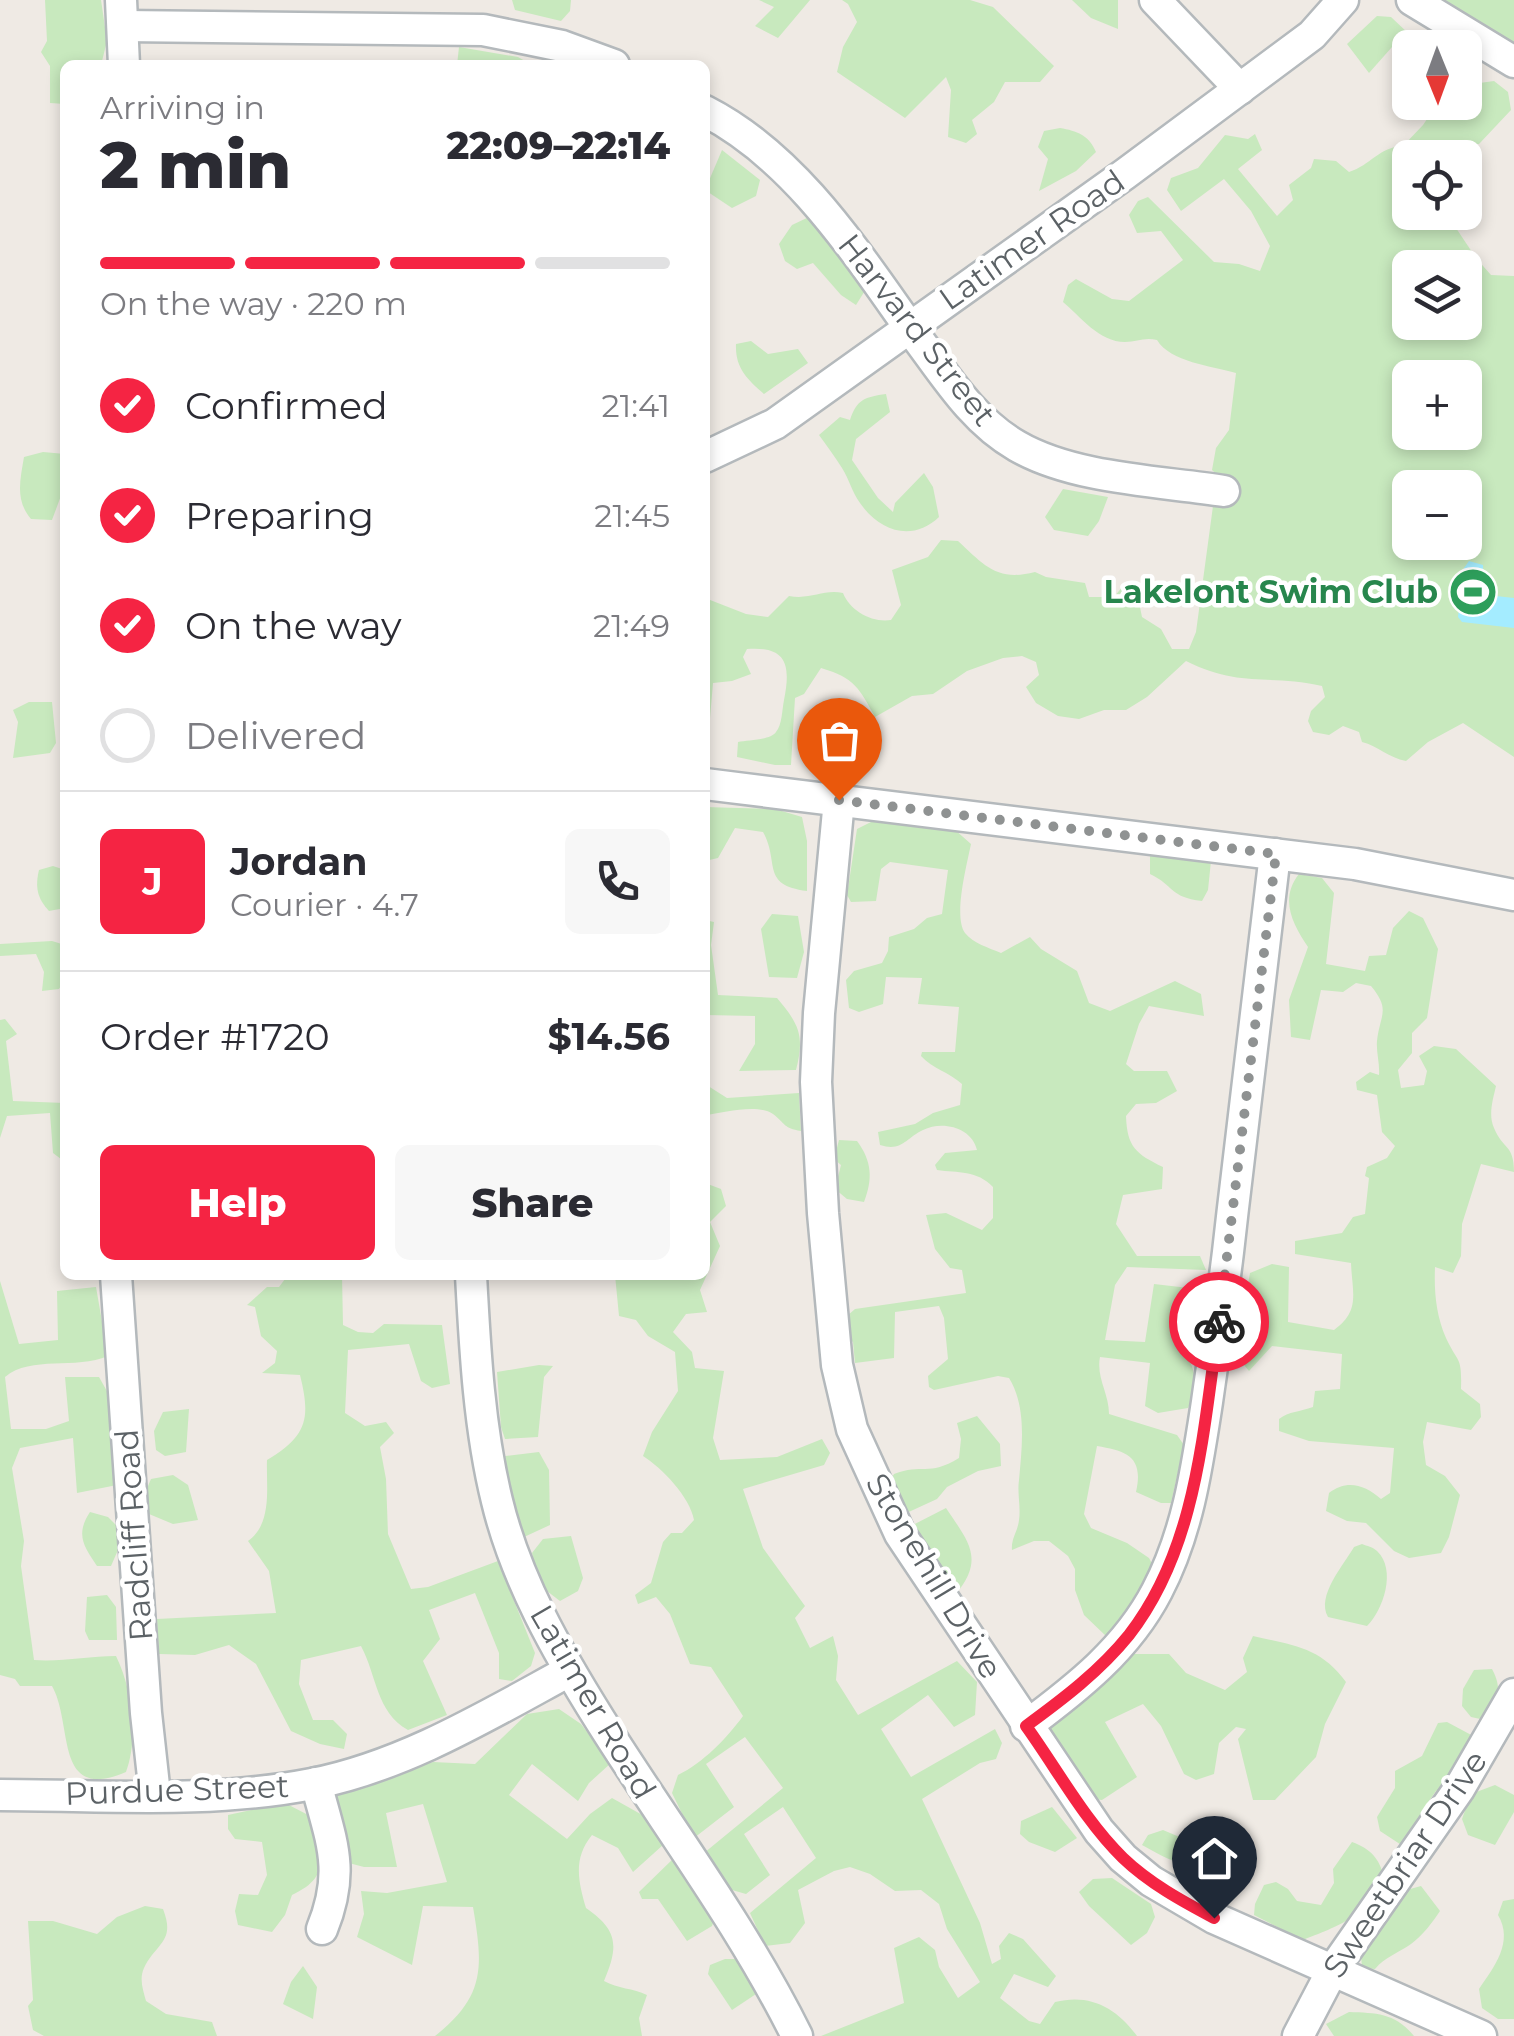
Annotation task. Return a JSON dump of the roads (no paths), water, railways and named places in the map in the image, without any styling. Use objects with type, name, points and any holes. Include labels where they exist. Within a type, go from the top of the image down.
[{"type":"street","points":[[1155,0],[1240,89]]},
{"type":"street","name":"Latimer Road","points":[[710,455],[775,424],[1240,89],[1312,34],[1344,0]]},
{"type":"street","points":[[1412,0],[1514,62]]},
{"type":"street","points":[[124,60],[123,13],[483,30],[562,46],[600,60]]},
{"type":"street","name":"Harvard Street","points":[[710,113],[790,175],[836,228],[971,409],[1018,447],[1069,466],[1224,490]]},
{"type":"street","points":[[710,785],[1276,854],[1412,874],[1514,895]]},
{"type":"street","name":"Stonehill Drive","points":[[839,800],[816,1082],[822,1213],[843,1399],[865,1462],[897,1528],[1026,1726],[1123,1858],[1180,1900],[1482,2036]]},
{"type":"street","points":[[1026,1726],[1081,1684],[1130,1634],[1156,1594],[1176,1551],[1187,1514],[1220,1315],[1276,854]]},
{"type":"street","name":"Radcliff Road","points":[[116,1280],[155,1795]]},
{"type":"street","name":"Latimer Road","points":[[471,1280],[481,1394],[497,1503],[532,1598],[569,1671],[748,1946],[796,2036]]},
{"type":"street","name":"Purdue Street","points":[[0,1794],[241,1794],[316,1783],[428,1744],[569,1671]]},
{"type":"street","name":"Sweetbriar Drive","points":[[1298,2036],[1332,1971],[1459,1790],[1514,1694]]},
{"type":"street","points":[[316,1783],[336,1858],[337,1879],[334,1901],[322,1929]]},
{"type":"water","name":"Lakelont Swim Club","points":[[1469,561],[1483,565],[1487,595],[1514,598],[1514,628],[1462,622],[1458,617],[1464,568]]},
{"type":"place","name":"Lakelont Swim Club","points":[[1473,592]]}]
